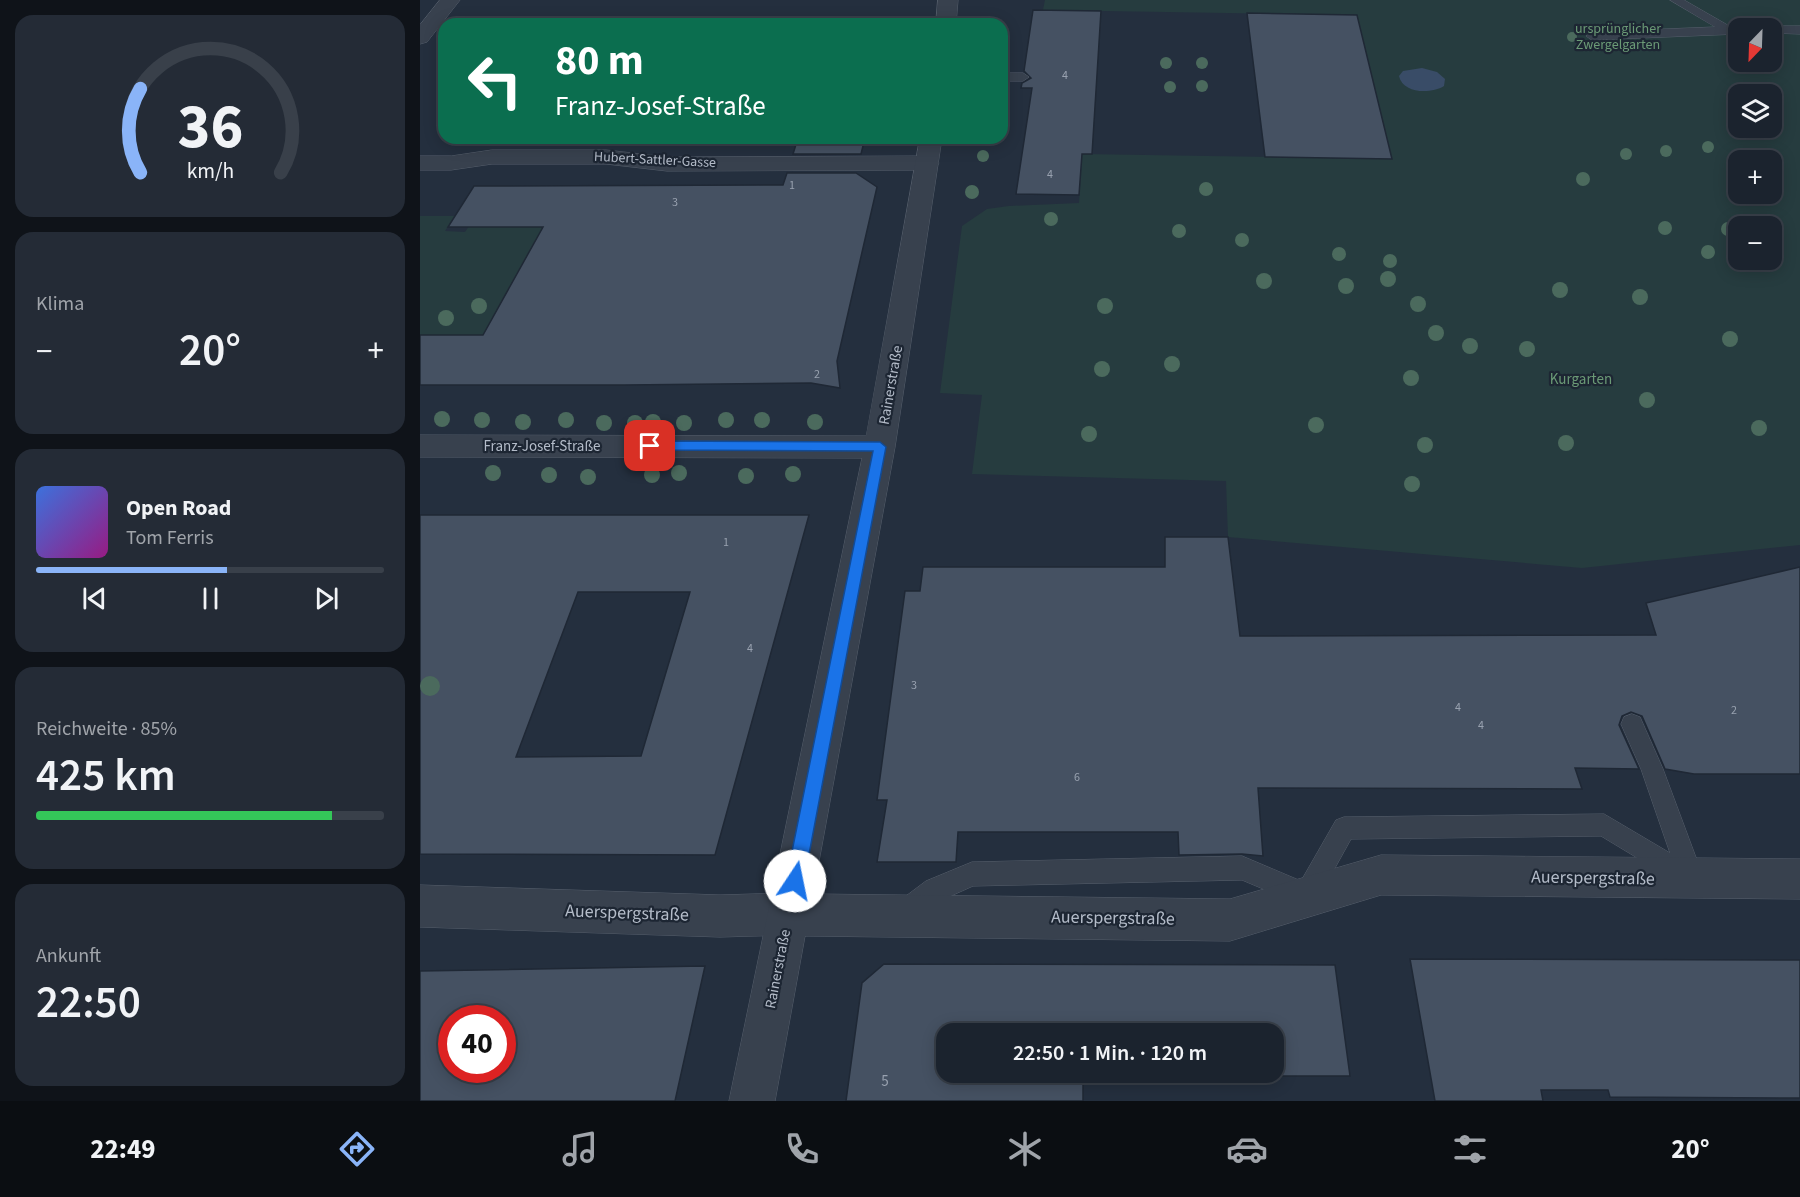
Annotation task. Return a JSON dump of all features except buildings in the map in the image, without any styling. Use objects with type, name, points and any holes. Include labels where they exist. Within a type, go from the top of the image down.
[{"type":"street","points":[[420,38],[450,0]]},
{"type":"street","points":[[946,18],[948,0]]},
{"type":"street","name":"Hubert-Sattler-Gasse","points":[[420,163],[450,163],[492,157],[606,157],[667,164],[929,151]]},
{"type":"street","name":"Rainerstraße","points":[[752,1101],[880,447],[929,151]]},
{"type":"street","name":"Franz-Josef-Straße","points":[[420,446],[880,447]]},
{"type":"street","name":"Auerspergstraße","points":[[420,906],[720,916],[789,914],[862,917],[901,915],[1230,920],[1306,895],[1381,875],[1800,879]]},
{"type":"lane","points":[[1676,0],[1728,27]]},
{"type":"lane","points":[[1592,36],[1728,30]]},
{"type":"lane","points":[[1782,30],[1800,30]]},
{"type":"lane","points":[[1008,77],[1023,77]]},
{"type":"lane","points":[[1632,724],[1652,769],[1692,879]]},
{"type":"lane","points":[[1306,895],[1344,828],[1604,825],[1692,879]]},
{"type":"green space","name":"Kurgarten","points":[[1045,0],[1800,0],[1800,545],[1582,568],[1228,537],[1226,481],[972,474],[982,395],[940,393],[962,226],[987,209],[1079,203],[1082,154],[1392,159],[1357,15],[1043,10]]},
{"type":"green space","points":[[420,216],[455,216],[445,231],[465,232],[476,216],[519,227],[545,227],[511,284],[524,335],[420,335]]},
{"type":"water","points":[[1422,68],[1437,72],[1445,79],[1444,86],[1438,89],[1418,91],[1402,82],[1399,76],[1403,71]]},
{"type":"route","points":[[650,446],[880,447],[795,881]]},
{"type":"park label","name":"ursprünglicher Zwergelgarten","points":[[1618,38]]}]
